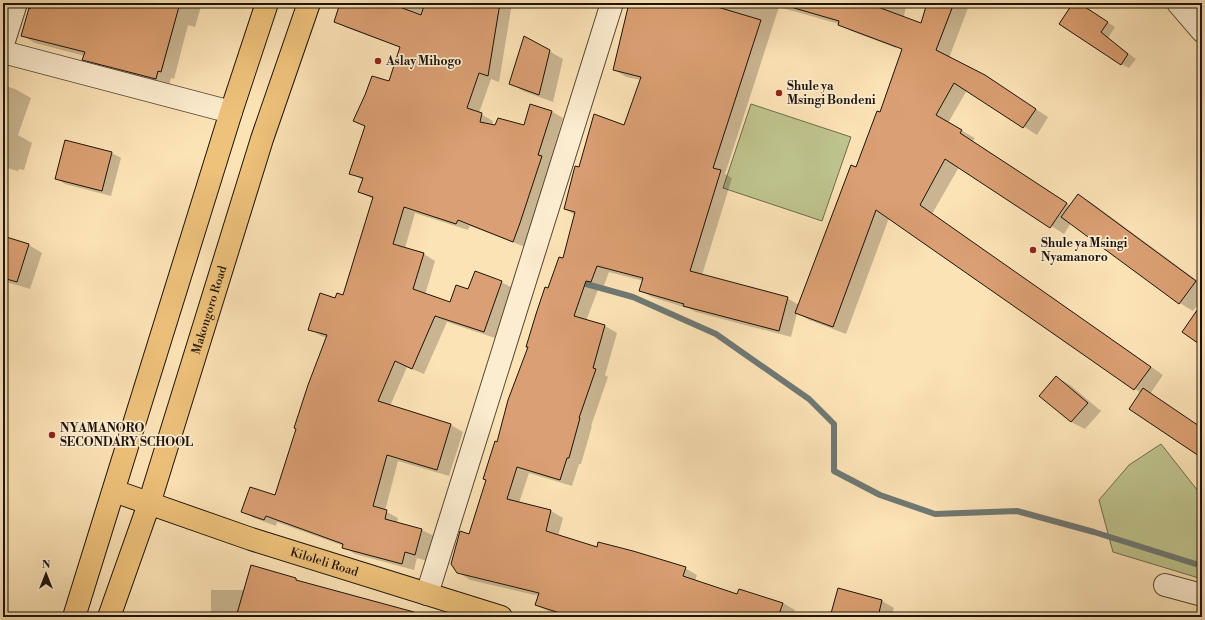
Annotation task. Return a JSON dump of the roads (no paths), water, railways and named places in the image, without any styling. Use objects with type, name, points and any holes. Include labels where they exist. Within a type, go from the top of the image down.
[{"type":"main road","points":[[74,617],[231,112],[267,3]]},
{"type":"main road","name":"Makongoro Road","points":[[109,617],[149,504],[262,139],[309,3]]},
{"type":"main road","name":"Kiloleli Road","points":[[114,491],[251,539],[501,617]]},
{"type":"street","points":[[3,44],[16,3]]},
{"type":"street","points":[[427,594],[612,3]]},
{"type":"street","points":[[1178,3],[1202,31]]},
{"type":"street","points":[[3,52],[231,112]]},
{"type":"street","points":[[1165,585],[1202,595]]},
{"type":"waterway","points":[[579,282],[633,297],[716,334],[809,399],[834,424],[834,471],[880,495],[935,514],[1017,511],[1094,532],[1202,566]]},
{"type":"place","name":"Aslay Mihogo","points":[[378,61]]},
{"type":"place","name":"Shule ya Msingi Bondeni","points":[[779,93]]},
{"type":"place","name":"Shule ya Msingi Nyamanoro","points":[[1033,250]]},
{"type":"place","name":"NYAMANORO SECONDARY SCHOOL","points":[[52,435]]}]
